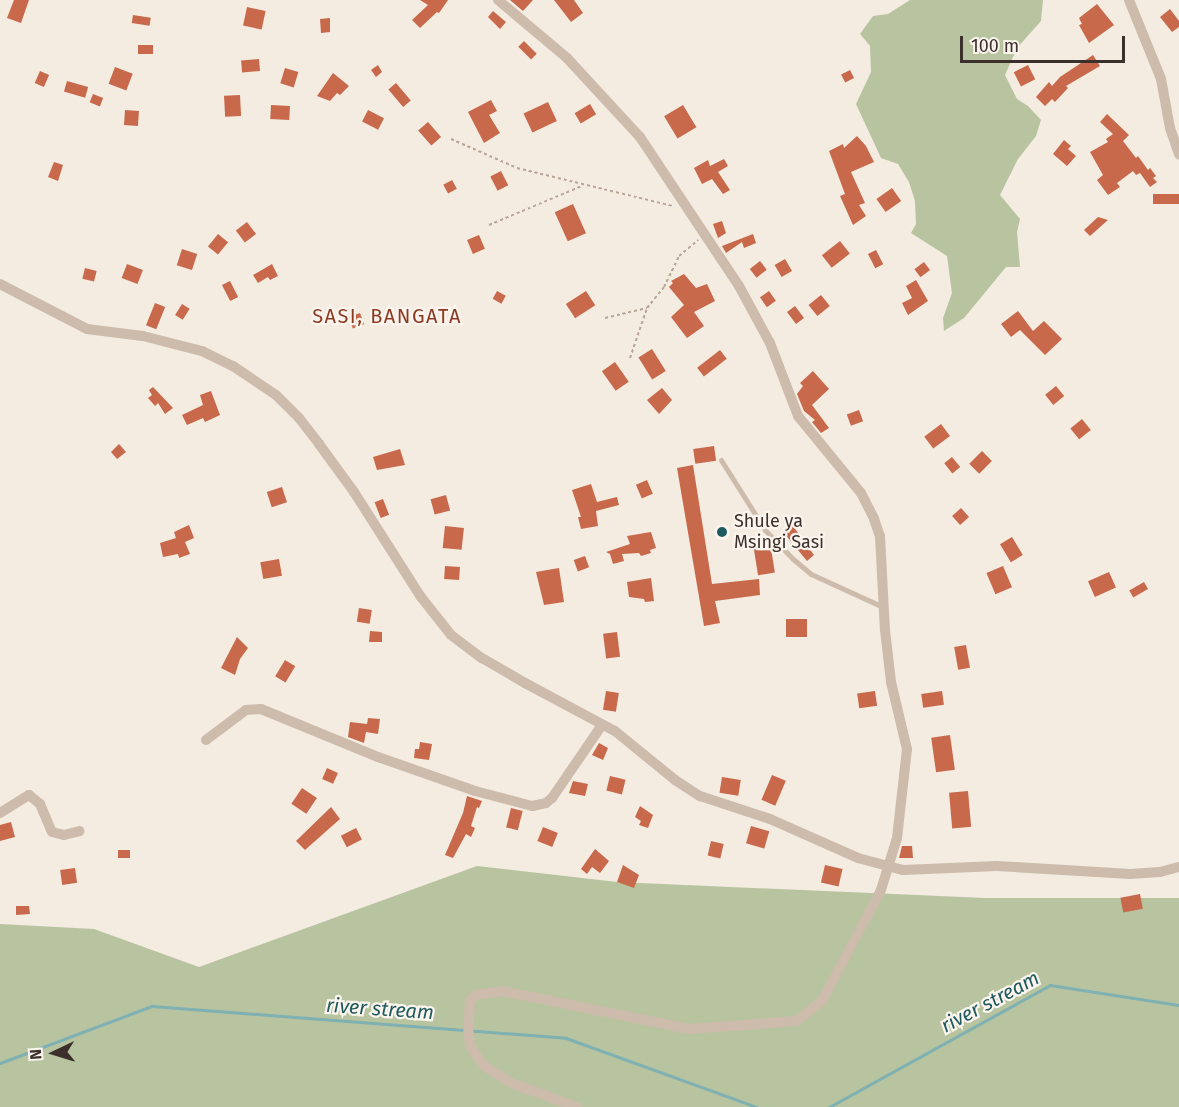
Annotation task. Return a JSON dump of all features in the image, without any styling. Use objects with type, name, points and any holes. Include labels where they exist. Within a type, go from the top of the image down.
[{"type":"street","points":[[498,0],[560,51],[617,109],[640,137],[739,286],[770,343],[798,416],[861,493],[880,536],[883,607],[891,682],[907,749],[901,815],[888,866],[869,914],[822,1001],[796,1021],[689,1029],[503,991],[476,995],[470,1001],[468,1030],[476,1057],[492,1073],[577,1107]]},
{"type":"street","points":[[1129,0],[1161,79],[1170,128],[1179,154]]},
{"type":"street","points":[[0,284],[87,329],[143,336],[202,351],[233,366],[269,390],[299,418],[319,444],[354,492],[421,597],[451,635],[482,658],[615,731],[675,780],[700,796],[770,819],[858,858],[909,870],[997,866],[1130,874],[1160,872],[1179,867]]},
{"type":"street","points":[[206,740],[246,710],[261,710],[368,754],[476,791],[532,806],[546,803],[552,798],[602,725]]},
{"type":"street","points":[[0,813],[29,795],[40,804],[52,832],[64,835],[80,831]]},
{"type":"lane","points":[[721,460],[765,531],[793,559],[811,574],[883,607]]},
{"type":"path","points":[[451,139],[517,168],[690,212]]},
{"type":"path","points":[[489,225],[582,186]]},
{"type":"path","points":[[630,358],[647,308],[664,287],[679,256],[705,234]]},
{"type":"path","points":[[605,318],[647,308]]},
{"type":"green space","points":[[910,0],[1043,0],[1041,21],[1017,48],[1005,75],[1017,99],[1028,106],[1041,120],[1036,136],[1018,159],[1000,195],[1020,219],[1017,232],[1020,267],[1006,267],[964,318],[944,331],[943,318],[952,293],[947,256],[911,233],[916,224],[915,201],[909,182],[898,164],[881,158],[856,104],[871,72],[870,46],[860,34],[873,16],[888,14]]},
{"type":"green space","points":[[477,866],[617,882],[985,898],[1179,898],[1179,1107],[0,1107],[0,924],[94,929],[199,967]]},
{"type":"building","points":[[14,0],[29,0],[21,23],[7,18]]},
{"type":"building","points":[[420,0],[448,0],[439,13],[437,12],[420,28],[412,20],[428,5]]},
{"type":"building","points":[[510,0],[533,0],[523,11]]},
{"type":"building","points":[[554,0],[574,0],[583,13],[571,22]]},
{"type":"building","points":[[1097,4],[1114,25],[1089,43],[1079,25],[1082,24],[1079,18]]},
{"type":"building","points":[[247,7],[266,11],[262,30],[243,26]]},
{"type":"building","points":[[1170,9],[1179,21],[1179,27],[1172,32],[1160,17]]},
{"type":"building","points":[[493,11],[506,22],[500,29],[488,17]]},
{"type":"building","points":[[133,15],[151,18],[150,26],[132,23]]},
{"type":"building","points":[[330,18],[330,32],[321,33],[320,19]]},
{"type":"building","points":[[524,41],[537,54],[531,59],[518,47]]},
{"type":"building","points":[[138,45],[153,45],[153,54],[138,54]]},
{"type":"building","points":[[1093,55],[1100,66],[1066,86],[1068,88],[1055,102],[1052,99],[1045,106],[1036,97],[1049,82],[1052,86],[1060,77]]},
{"type":"building","points":[[259,59],[260,71],[242,73],[241,61]]},
{"type":"building","points":[[378,65],[382,72],[376,77],[371,70]]},
{"type":"building","points":[[1028,65],[1035,79],[1021,87],[1014,72]]},
{"type":"building","points":[[115,67],[133,74],[126,91],[109,84]]},
{"type":"building","points":[[285,68],[298,72],[294,87],[280,83]]},
{"type":"building","points":[[850,70],[854,78],[845,83],[841,75]]},
{"type":"building","points":[[40,71],[49,75],[44,87],[35,83]]},
{"type":"building","points":[[333,73],[349,86],[340,95],[337,93],[330,101],[317,96]]},
{"type":"building","points":[[67,81],[88,87],[85,98],[64,92]]},
{"type":"building","points":[[396,83],[411,101],[403,107],[388,89]]},
{"type":"building","points":[[93,94],[103,98],[100,106],[90,102]]},
{"type":"building","points":[[240,95],[241,116],[225,117],[224,96]]},
{"type":"building","points":[[491,100],[497,111],[489,115],[500,133],[484,143],[468,112]]},
{"type":"building","points":[[548,102],[557,121],[532,132],[524,113]]},
{"type":"building","points":[[590,104],[596,114],[581,124],[575,113]]},
{"type":"building","points":[[271,105],[290,106],[289,120],[270,119]]},
{"type":"building","points":[[683,105],[696,127],[678,139],[664,116]]},
{"type":"building","points":[[125,110],[139,111],[138,126],[124,125]]},
{"type":"building","points":[[368,110],[384,118],[378,130],[362,122]]},
{"type":"building","points":[[1107,114],[1129,135],[1123,141],[1136,158],[1138,156],[1148,170],[1150,168],[1156,176],[1153,178],[1157,182],[1150,187],[1140,173],[1136,175],[1133,171],[1117,183],[1120,187],[1108,195],[1097,180],[1103,175],[1090,152],[1108,142],[1106,139],[1113,134],[1100,122]]},
{"type":"building","points":[[428,122],[441,137],[431,146],[418,131]]},
{"type":"building","points":[[857,136],[866,146],[874,162],[851,172],[865,203],[859,205],[866,216],[853,225],[840,196],[845,194],[829,151],[843,144],[844,148]]},
{"type":"building","points":[[1064,140],[1071,146],[1068,149],[1076,156],[1067,166],[1053,154]]},
{"type":"building","points":[[724,159],[728,166],[718,172],[730,190],[723,194],[712,179],[702,184],[694,168],[708,160],[710,166]]},
{"type":"building","points":[[54,162],[63,165],[58,181],[48,177]]},
{"type":"building","points":[[501,171],[508,185],[498,191],[490,176]]},
{"type":"building","points":[[452,180],[457,189],[448,194],[443,185]]},
{"type":"building","points":[[892,188],[901,201],[886,212],[876,199]]},
{"type":"building","points":[[1153,194],[1179,194],[1179,204],[1153,204]]},
{"type":"building","points":[[573,204],[586,233],[568,241],[555,212]]},
{"type":"building","points":[[1098,217],[1108,220],[1090,236],[1084,230]]},
{"type":"building","points":[[722,221],[726,233],[718,238],[713,224]]},
{"type":"building","points":[[247,222],[256,234],[245,242],[236,230]]},
{"type":"building","points":[[218,234],[228,242],[218,255],[208,246]]},
{"type":"building","points":[[753,234],[756,243],[744,248],[742,242],[726,253],[722,246]]},
{"type":"building","points":[[479,235],[485,249],[473,254],[467,240]]},
{"type":"building","points":[[840,241],[850,254],[832,268],[822,255]]},
{"type":"building","points":[[182,249],[197,254],[192,270],[177,265]]},
{"type":"building","points":[[876,250],[883,264],[875,268],[868,254]]},
{"type":"building","points":[[785,259],[792,271],[782,277],[775,265]]},
{"type":"building","points":[[760,261],[767,270],[757,278],[750,269]]},
{"type":"building","points":[[924,262],[930,270],[920,277],[914,269]]},
{"type":"building","points":[[127,264],[143,270],[137,284],[122,278]]},
{"type":"building","points":[[272,264],[278,276],[270,280],[268,277],[258,283],[253,275]]},
{"type":"building","points":[[85,268],[97,271],[94,282],[82,279]]},
{"type":"building","points":[[684,274],[696,288],[707,284],[715,301],[694,312],[704,326],[687,338],[671,317],[684,305],[669,287],[673,283],[671,281]]},
{"type":"building","points":[[916,280],[928,301],[908,315],[902,303],[912,298],[906,286]]},
{"type":"building","points":[[230,281],[238,297],[230,301],[222,285]]},
{"type":"building","points":[[497,291],[506,296],[501,304],[493,299]]},
{"type":"building","points":[[586,291],[595,305],[575,318],[566,304]]},
{"type":"building","points":[[769,291],[776,301],[767,307],[760,297]]},
{"type":"building","points":[[821,295],[830,306],[817,316],[809,305]]},
{"type":"building","points":[[155,303],[165,307],[156,329],[146,325]]},
{"type":"building","points":[[182,304],[190,309],[183,320],[175,315]]},
{"type":"building","points":[[795,306],[804,318],[796,324],[787,312]]},
{"type":"building","points":[[1018,311],[1033,331],[1044,321],[1062,339],[1045,355],[1020,330],[1011,337],[1001,324]]},
{"type":"building","points":[[360,313],[364,324],[353,328],[349,317]]},
{"type":"building","points":[[652,349],[666,371],[652,380],[638,357]]},
{"type":"building","points":[[720,350],[727,359],[704,377],[697,368]]},
{"type":"building","points":[[615,362],[629,382],[616,391],[602,371]]},
{"type":"building","points":[[813,371],[829,389],[812,405],[829,428],[821,433],[812,422],[815,420],[804,411],[797,394],[803,386],[800,383]]},
{"type":"building","points":[[1056,386],[1064,396],[1053,405],[1045,395]]},
{"type":"building","points":[[153,387],[173,408],[165,414],[158,403],[155,406],[148,398],[152,395],[149,390]]},
{"type":"building","points":[[662,388],[672,400],[659,414],[647,400]]},
{"type":"building","points":[[211,391],[220,415],[205,422],[203,418],[187,425],[182,415],[203,405],[200,395]]},
{"type":"building","points":[[859,410],[863,421],[851,426],[847,414]]},
{"type":"building","points":[[1082,419],[1091,430],[1079,439],[1070,428]]},
{"type":"building","points":[[941,424],[950,436],[933,449],[924,437]]},
{"type":"building","points":[[119,444],[126,452],[117,459],[111,452]]},
{"type":"building","points":[[714,446],[716,461],[695,464],[693,449]]},
{"type":"building","points":[[400,449],[405,465],[377,470],[373,457]]},
{"type":"building","points":[[982,451],[992,461],[979,474],[969,464]]},
{"type":"building","points":[[952,457],[960,467],[952,473],[944,463]]},
{"type":"building","points":[[693,465],[712,584],[759,579],[760,595],[715,601],[720,623],[704,626],[677,468]]},
{"type":"building","points":[[647,480],[653,494],[642,498],[636,485]]},
{"type":"building","points":[[591,484],[597,502],[617,497],[619,505],[596,511],[598,526],[581,529],[578,517],[581,517],[572,490]]},
{"type":"building","points":[[282,487],[287,502],[272,507],[267,492]]},
{"type":"building","points":[[446,495],[450,510],[435,515],[431,499]]},
{"type":"building","points":[[383,499],[389,515],[381,518],[375,502]]},
{"type":"building","points":[[961,508],[969,517],[960,525],[952,516]]},
{"type":"building","points":[[189,525],[194,538],[185,542],[190,554],[179,558],[178,554],[163,557],[160,543],[176,538],[174,532]]},
{"type":"building","points":[[445,526],[464,528],[462,550],[443,548]]},
{"type":"building","points":[[793,526],[814,555],[807,561],[784,533]]},
{"type":"building","points":[[651,532],[656,548],[650,550],[651,553],[641,556],[639,553],[622,554],[624,561],[613,564],[610,554],[606,552],[630,544],[627,536]]},
{"type":"building","points":[[1012,537],[1023,555],[1011,562],[1000,544]]},
{"type":"building","points":[[770,542],[775,573],[758,575],[753,545]]},
{"type":"building","points":[[585,556],[589,567],[578,571],[574,560]]},
{"type":"building","points":[[279,559],[282,576],[263,579],[260,562]]},
{"type":"building","points":[[445,566],[460,567],[459,580],[444,579]]},
{"type":"building","points":[[1003,566],[1012,587],[995,594],[986,573]]},
{"type":"building","points":[[559,568],[564,602],[544,605],[536,572]]},
{"type":"building","points":[[1109,572],[1116,588],[1095,597],[1088,581]]},
{"type":"building","points":[[651,578],[654,601],[645,602],[644,599],[629,597],[627,582]]},
{"type":"building","points":[[1144,582],[1148,589],[1133,597],[1129,590]]},
{"type":"building","points":[[359,608],[372,610],[370,624],[357,622]]},
{"type":"building","points":[[786,619],[807,619],[807,637],[786,637]]},
{"type":"building","points":[[370,631],[382,632],[382,642],[369,642]]},
{"type":"building","points":[[617,632],[620,657],[606,659],[603,634]]},
{"type":"building","points":[[237,637],[248,648],[240,659],[235,675],[221,668]]},
{"type":"building","points":[[966,645],[970,668],[958,670],[954,647]]},
{"type":"building","points":[[285,660],[295,666],[286,682],[275,676]]},
{"type":"building","points":[[606,691],[619,693],[616,712],[603,710]]},
{"type":"building","points":[[875,691],[877,706],[859,708],[857,694]]},
{"type":"building","points":[[942,691],[944,705],[923,708],[921,694]]},
{"type":"building","points":[[368,718],[380,719],[378,734],[366,732],[364,743],[348,737],[350,722],[367,724]]},
{"type":"building","points":[[950,735],[955,770],[936,772],[931,738]]},
{"type":"building","points":[[420,742],[432,744],[429,760],[414,758],[415,749],[419,749]]},
{"type":"building","points":[[599,743],[608,748],[603,760],[592,755]]},
{"type":"building","points":[[327,768],[338,773],[333,784],[322,779]]},
{"type":"building","points":[[772,775],[786,781],[775,806],[761,800]]},
{"type":"building","points":[[610,776],[626,780],[622,794],[606,791]]},
{"type":"building","points":[[722,777],[741,780],[738,796],[719,793]]},
{"type":"building","points":[[573,781],[588,784],[585,796],[569,793]]},
{"type":"building","points":[[302,788],[317,798],[306,814],[291,804]]},
{"type":"building","points":[[968,791],[971,827],[952,829],[949,793]]},
{"type":"building","points":[[467,796],[482,801],[479,808],[477,807],[471,826],[475,828],[471,837],[466,834],[453,858],[445,855],[463,813]]},
{"type":"building","points":[[640,806],[653,815],[648,828],[639,825],[641,821],[635,817]]},
{"type":"building","points":[[331,807],[340,819],[305,850],[296,841]]},
{"type":"building","points":[[511,808],[523,811],[518,830],[506,827]]},
{"type":"building","points":[[11,822],[15,837],[0,841],[0,825]]},
{"type":"building","points":[[751,826],[769,831],[764,849],[746,843]]},
{"type":"building","points":[[543,827],[558,833],[552,847],[537,841]]},
{"type":"building","points":[[356,828],[362,840],[347,847],[341,836]]},
{"type":"building","points":[[711,841],[724,844],[720,859],[708,856]]},
{"type":"building","points":[[902,846],[912,846],[913,858],[899,858]]},
{"type":"building","points":[[595,849],[609,861],[600,873],[592,867],[587,874],[581,869]]},
{"type":"building","points":[[118,850],[130,850],[130,858],[118,858]]},
{"type":"building","points":[[623,865],[639,875],[634,888],[617,882]]},
{"type":"building","points":[[825,865],[843,869],[838,887],[821,883]]},
{"type":"building","points":[[75,868],[77,883],[62,885],[60,870]]},
{"type":"building","points":[[1140,894],[1143,909],[1123,913],[1120,898]]},
{"type":"building","points":[[16,906],[29,906],[30,914],[16,915]]},
{"type":"waterway","name":"river stream","points":[[829,1107],[1050,985],[1179,1005]]},
{"type":"waterway","name":"river stream","points":[[0,1063],[152,1006],[566,1038],[757,1107]]},
{"type":"place","name":"Shule ya Msingi Sasi","points":[[722,532]]},
{"type":"district","name":"SASI, BANGATA","points":[[387,316]]}]
